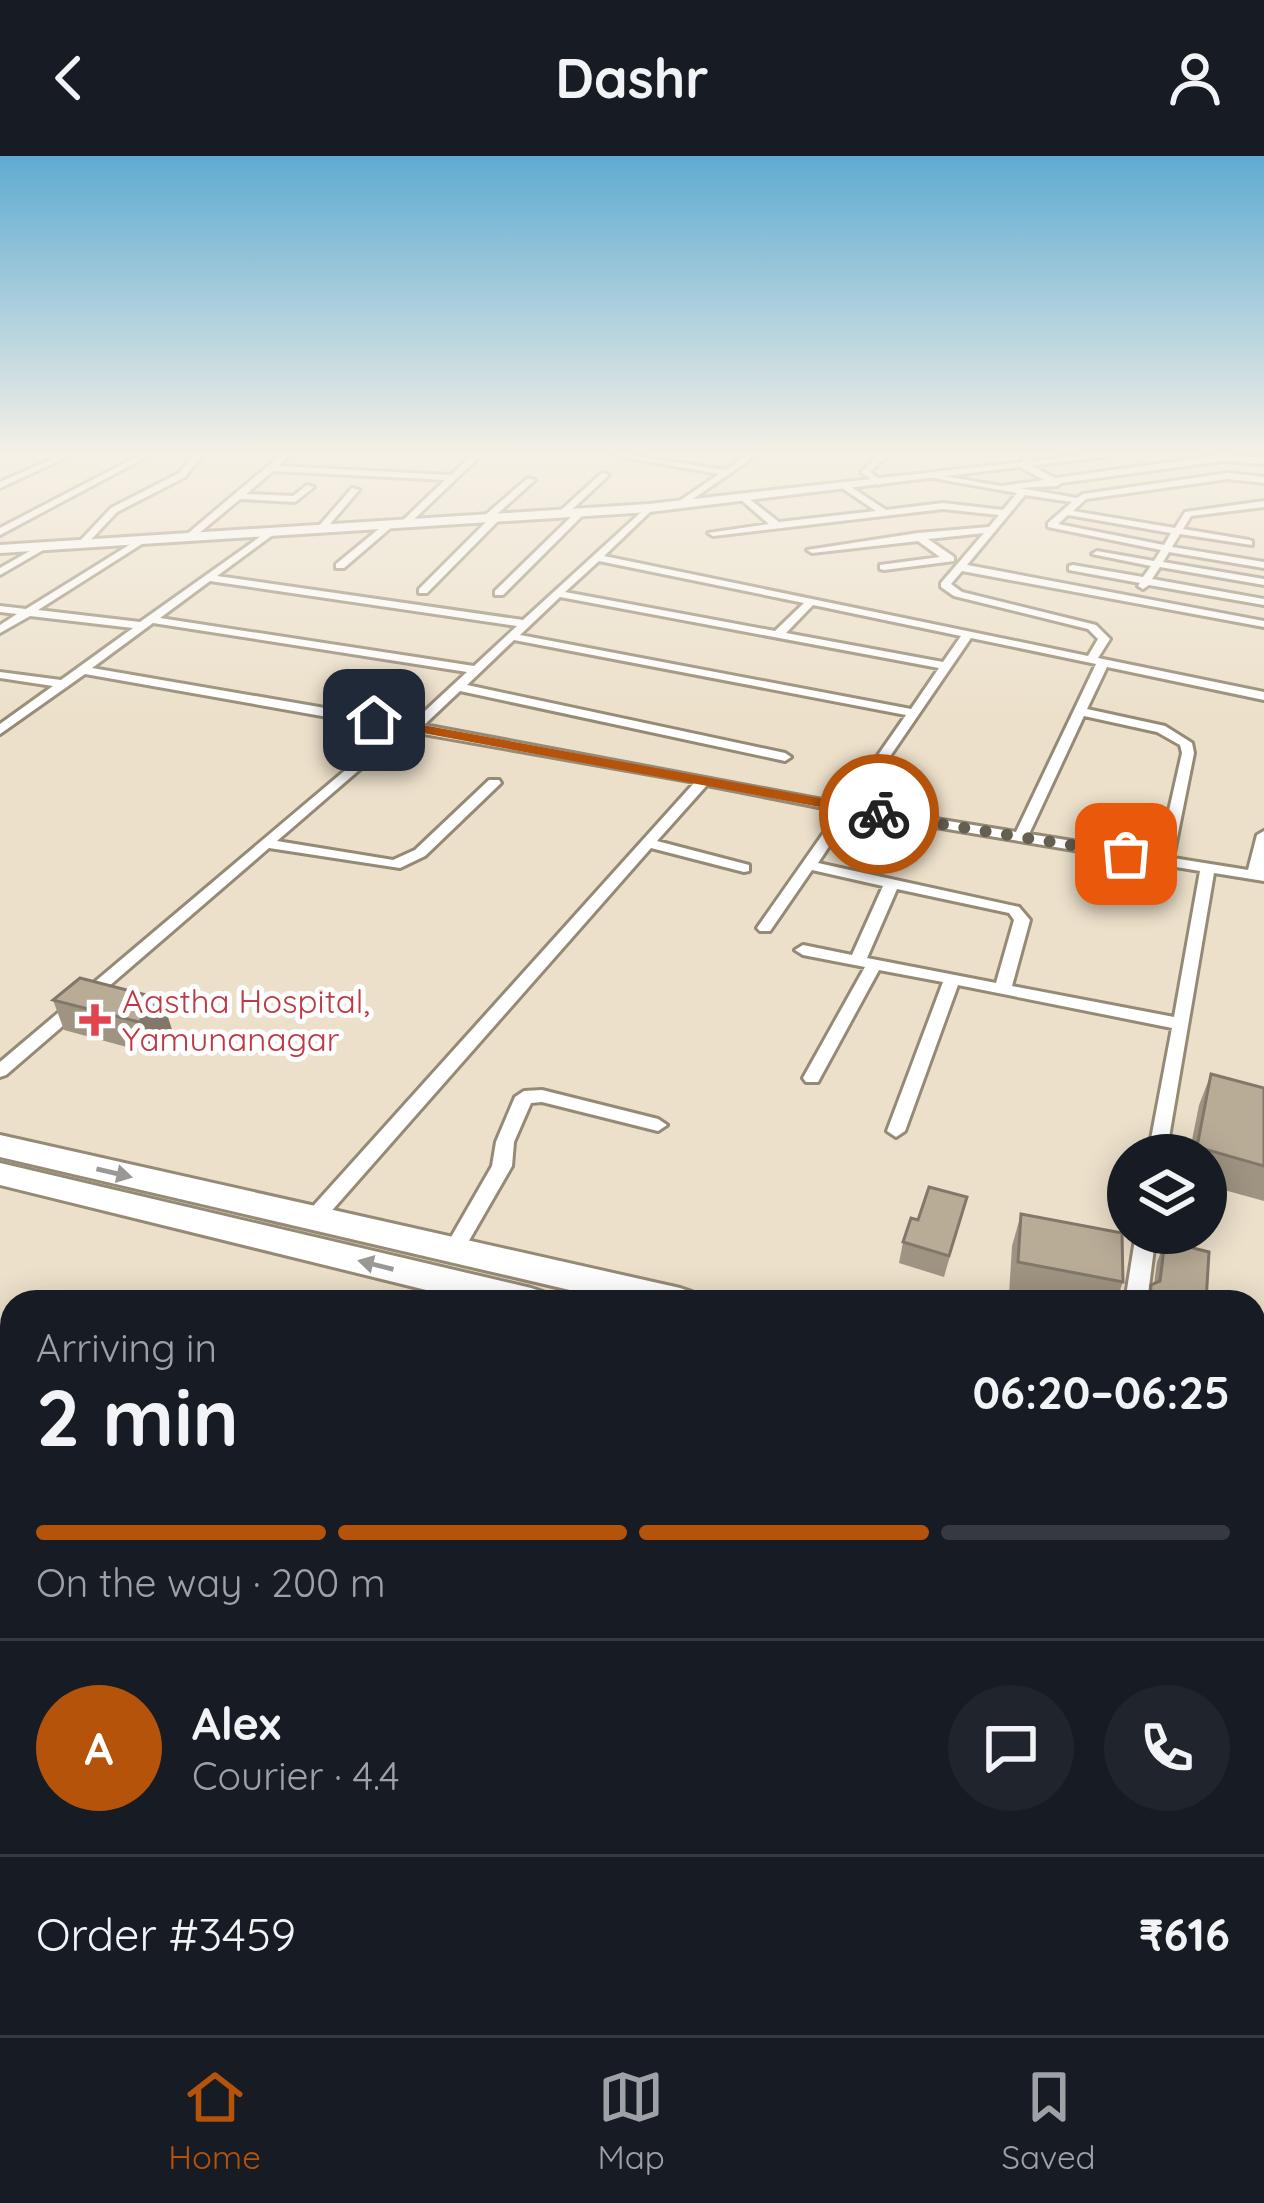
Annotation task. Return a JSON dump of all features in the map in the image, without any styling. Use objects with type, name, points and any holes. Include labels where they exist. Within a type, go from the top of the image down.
[{"type":"main road","points":[[0,1146],[452,1252],[489,1286]]},
{"type":"main road","points":[[0,1174],[489,1286],[537,1290]]},
{"type":"street","points":[[0,549],[102,543]]},
{"type":"street","points":[[0,630],[138,543]]},
{"type":"street","points":[[0,730],[257,543]]},
{"type":"street","points":[[340,566],[372,543]]},
{"type":"street","points":[[424,591],[468,543]]},
{"type":"street","points":[[499,593],[550,543]]},
{"type":"street","points":[[416,728],[611,543]]},
{"type":"street","points":[[812,550],[878,543]]},
{"type":"street","points":[[926,543],[954,563]]},
{"type":"street","points":[[980,543],[969,556],[954,563],[945,585],[949,590],[1078,622],[1104,639],[1079,711],[1020,838]]},
{"type":"street","points":[[1133,543],[1264,565]]},
{"type":"street","points":[[1133,599],[1171,543]]},
{"type":"street","points":[[0,572],[45,546]]},
{"type":"street","points":[[1096,554],[1264,582]]},
{"type":"street","points":[[596,556],[1264,695]]},
{"type":"street","points":[[884,567],[954,563],[1264,624]]},
{"type":"street","points":[[1073,568],[1264,602]]},
{"type":"street","points":[[209,578],[528,624]]},
{"type":"street","points":[[559,594],[947,666]]},
{"type":"street","points":[[777,635],[813,600]]},
{"type":"street","points":[[0,609],[148,623],[478,670]]},
{"type":"street","points":[[765,928],[969,633]]},
{"type":"street","points":[[514,637],[915,713]]},
{"type":"street","points":[[84,670],[851,809],[1259,876],[1264,835]]},
{"type":"street","points":[[0,675],[65,684]]},
{"type":"street","points":[[459,687],[785,757]]},
{"type":"street","points":[[1079,711],[1161,729],[1186,743],[1165,860]]},
{"type":"street","points":[[0,1071],[368,755]]},
{"type":"street","points":[[313,1219],[704,780]]},
{"type":"street","points":[[265,843],[394,865],[420,853],[494,783]]},
{"type":"street","points":[[647,842],[744,868]]},
{"type":"street","points":[[809,866],[1020,914],[1003,987]]},
{"type":"street","points":[[1161,1134],[1208,868]]},
{"type":"street","points":[[812,1078],[867,962],[892,884]]},
{"type":"street","points":[[802,950],[1181,1024]]},
{"type":"street","points":[[896,1131],[952,978]]},
{"type":"street","points":[[452,1252],[502,1166],[505,1142],[524,1097],[542,1096],[658,1125]]},
{"type":"street","points":[[1138,1290],[1143,1254]]},
{"type":"building","points":[[80,978],[162,999],[139,1022],[53,1000]]},
{"type":"building","points":[[1211,1074],[1264,1088],[1264,1166],[1227,1156],[1227,1134],[1199,1134]]},
{"type":"building","points":[[929,1187],[967,1197],[949,1256],[903,1242],[911,1218],[918,1220]]},
{"type":"building","points":[[1021,1214],[1107,1230],[1107,1254],[1122,1254],[1123,1282],[1018,1262]]},
{"type":"building","points":[[1163,1254],[1209,1254],[1207,1290],[1151,1290],[1160,1281]]},
{"type":"way so far","points":[[879,814],[1126,854]]},
{"type":"place","name":"Aastha Hospital, Yamunanagar","points":[[95,1020]]},
{"type":"route","points":[[374,720],[879,814]]}]
